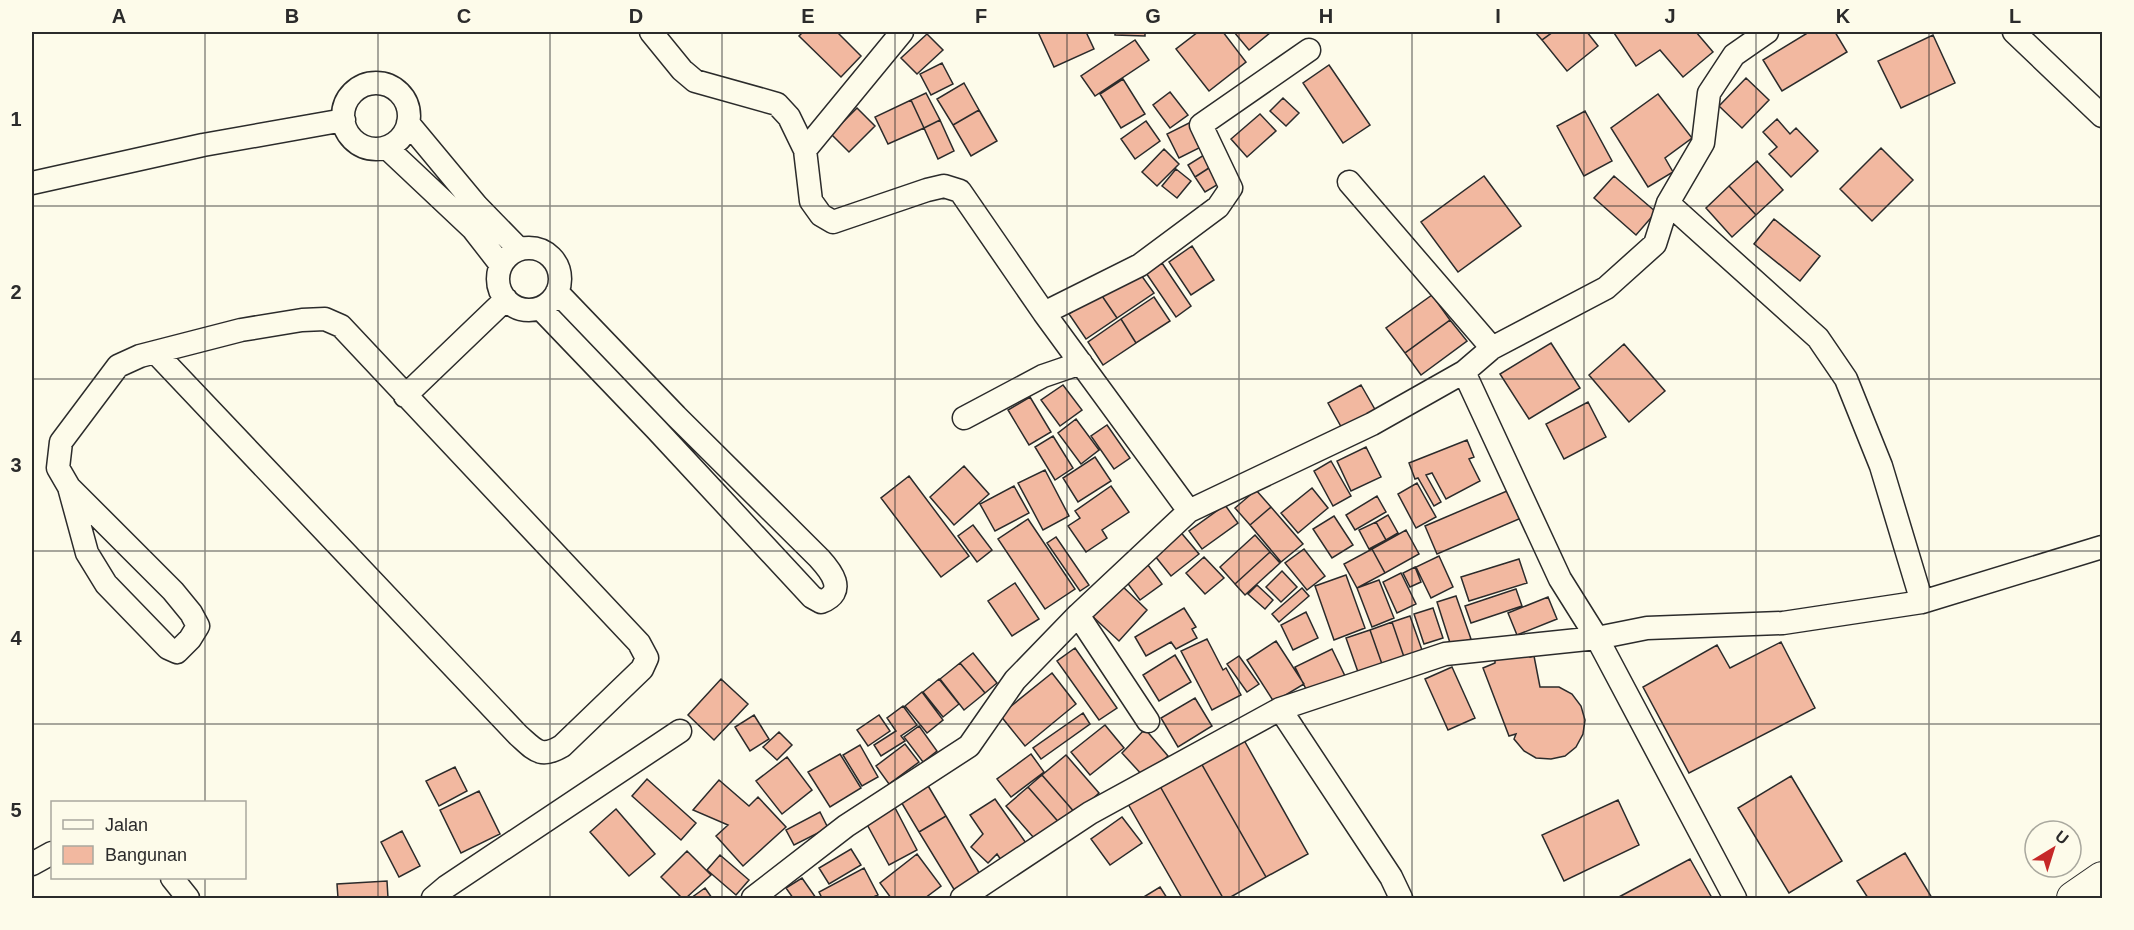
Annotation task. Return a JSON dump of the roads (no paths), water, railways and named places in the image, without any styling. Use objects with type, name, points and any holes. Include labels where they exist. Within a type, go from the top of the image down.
[{"type":"main road","points":[[2073,898],[2103,878]]},
{"type":"street","points":[[651,32],[682,70],[695,81],[777,104],[789,117],[805,150],[811,201],[821,215],[833,222],[927,190],[944,186],[960,191],[1044,313],[1189,511]]},
{"type":"street","points":[[805,150],[902,32]]},
{"type":"street","points":[[753,898],[846,826],[969,746],[1015,681],[1078,615],[1189,511],[1372,423],[1464,372],[1492,348],[1606,288],[1655,244],[1668,203],[1703,143],[1709,93],[1734,55],[1767,32]]},
{"type":"street","points":[[2014,32],[2103,116]]},
{"type":"street","points":[[1044,313],[1140,265],[1218,207],[1231,188],[1201,125],[1309,50]]},
{"type":"street","points":[[366,85],[389,86],[406,101],[409,112],[404,134],[397,143],[387,148],[364,147],[354,141],[347,132],[344,120],[344,109],[349,98],[366,85]]},
{"type":"street","points":[[32,183],[202,145],[344,120]]},
{"type":"street","points":[[408,123],[477,206],[519,249]]},
{"type":"street","points":[[387,148],[473,229],[501,265]]},
{"type":"street","points":[[1349,182],[1492,348]]},
{"type":"street","points":[[1668,203],[1818,338],[1846,379],[1881,466],[1922,602]]},
{"type":"street","points":[[531,248],[543,251],[553,258],[559,269],[560,281],[557,292],[550,302],[540,308],[528,309],[516,306],[506,299],[500,288],[501,265],[509,255],[519,249],[531,248]]},
{"type":"street","points":[[540,308],[812,597],[821,602],[829,599],[835,590],[836,582],[832,573],[819,558],[676,416],[557,292]]},
{"type":"street","points":[[405,396],[506,299]]},
{"type":"street","points":[[69,487],[173,591],[191,613],[198,626],[190,639],[177,652],[168,648],[105,584],[87,553],[69,487],[58,468],[61,442],[118,366],[140,356],[241,330],[302,320],[325,319],[341,326],[639,643],[647,658],[642,669],[562,746],[550,753],[536,751],[518,735],[156,353]]},
{"type":"street","points":[[964,418],[1043,376],[1081,363]]},
{"type":"street","points":[[1464,372],[1560,579],[1597,638],[1735,898]]},
{"type":"street","points":[[962,898],[1090,813],[1280,709],[1445,654],[1597,638],[1647,628],[1784,623],[1922,602],[2103,546]]},
{"type":"street","points":[[1078,615],[1148,721]]},
{"type":"street","points":[[1280,709],[1391,877],[1401,898]]},
{"type":"street","points":[[433,898],[446,887],[681,731]]},
{"type":"street","points":[[32,864],[51,854]]}]
